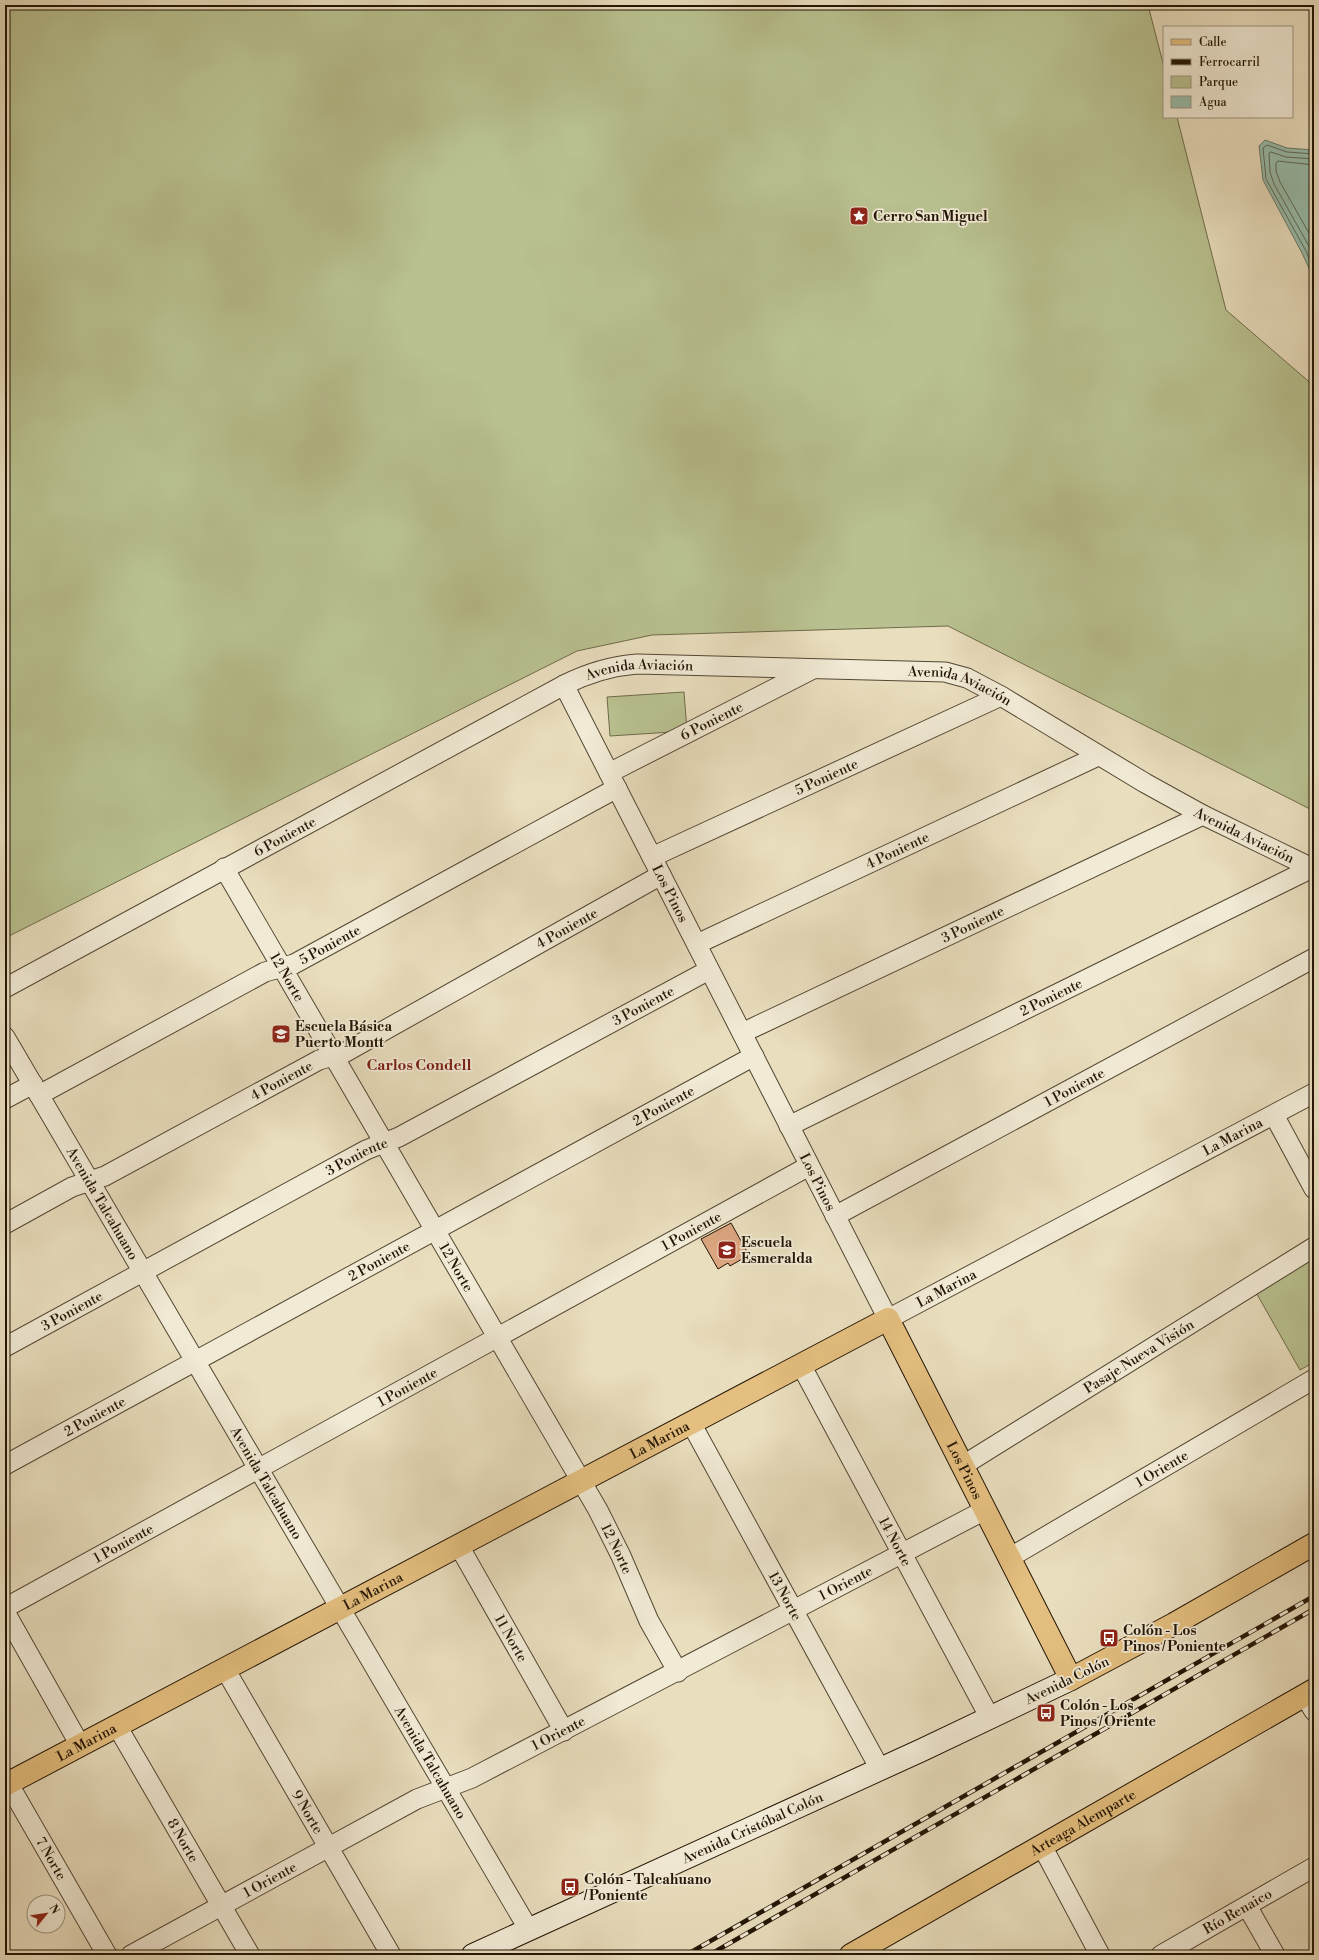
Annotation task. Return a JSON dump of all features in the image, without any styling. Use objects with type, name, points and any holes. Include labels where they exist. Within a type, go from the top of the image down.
[{"type":"main road","name":"La Marina","points":[[7,1784],[888,1320]]},
{"type":"main road","name":"Los Pinos","points":[[888,1320],[1071,1679]]},
{"type":"main road","name":"Avenida Colón","points":[[1071,1679],[1174,1624],[1314,1544]]},
{"type":"main road","name":"Arteaga Alemparte","points":[[851,1955],[1042,1846],[1311,1699]]},
{"type":"street","name":"Avenida Aviación","points":[[564,685],[588,674],[619,666],[638,664],[945,672],[972,680],[1001,696],[1098,756],[1203,815],[1313,869]]},
{"type":"street","name":"6 Poniente","points":[[613,781],[814,668]]},
{"type":"street","name":"6 Poniente","points":[[5,988],[564,685]]},
{"type":"street","name":"Los Pinos","points":[[564,685],[888,1320]]},
{"type":"street","name":"5 Poniente","points":[[652,856],[1001,696]]},
{"type":"street","name":"4 Poniente","points":[[696,944],[1098,756]]},
{"type":"street","name":"5 Poniente","points":[[5,1099],[36,1089],[265,972],[294,964],[613,781]]},
{"type":"street","name":"3 Poniente","points":[[742,1033],[1203,815]]},
{"type":"street","name":"12 Norte","points":[[224,868],[581,1481],[611,1536],[649,1622],[678,1672]]},
{"type":"street","name":"2 Poniente","points":[[789,1126],[1313,869]]},
{"type":"street","name":"4 Poniente","points":[[5,1224],[72,1187],[105,1176],[319,1060],[344,1053],[661,876]]},
{"type":"street","name":"1 Poniente","points":[[835,1216],[1314,958]]},
{"type":"street","name":"3 Poniente","points":[[5,1348],[366,1150],[399,1137],[710,970]]},
{"type":"street","name":"Avenida Talcahuano","points":[[5,1037],[529,1930]]},
{"type":"street","name":"2 Poniente","points":[[5,1465],[754,1056]]},
{"type":"street","name":"La Marina","points":[[888,1320],[1314,1093]]},
{"type":"street","points":[[1274,1115],[1314,1189]]},
{"type":"street","name":"1 Poniente","points":[[5,1608],[809,1166]]},
{"type":"street","name":"Pasaje Nueva Visión","points":[[962,1466],[1314,1247]]},
{"type":"street","name":"14 Norte","points":[[801,1365],[990,1718]]},
{"type":"street","name":"1 Oriente","points":[[1009,1558],[1314,1379]]},
{"type":"street","name":"13 Norte","points":[[691,1423],[880,1769]]},
{"type":"street","name":"1 Oriente","points":[[131,1955],[417,1799],[472,1778],[678,1672],[985,1510]]},
{"type":"street","name":"11 Norte","points":[[459,1546],[564,1731]]},
{"type":"street","points":[[5,1612],[80,1745]]},
{"type":"street","name":"9 Norte","points":[[225,1669],[391,1955]]},
{"type":"street","name":"Avenida Colón","points":[[922,1750],[1071,1679]]},
{"type":"street","name":"8 Norte","points":[[117,1726],[250,1955]]},
{"type":"street","name":"Avenida Cristóbal Colón","points":[[473,1955],[922,1750]]},
{"type":"street","name":"7 Norte","points":[[7,1784],[107,1955]]},
{"type":"street","points":[[1042,1846],[1100,1955]]},
{"type":"street","name":"Río Renaico","points":[[1161,1955],[1314,1867]]},
{"type":"street","points":[[1247,1906],[1275,1955]]},
{"type":"green space","points":[[5,5],[1148,5],[1163,63],[1163,118],[1177,118],[1226,310],[1314,386],[1314,811],[948,626],[652,635],[577,651],[5,938]]},
{"type":"green space","points":[[684,692],[687,731],[610,736],[607,697]]},
{"type":"green space","points":[[1314,1254],[1314,1362],[1300,1370],[1254,1289]]},
{"type":"water","points":[[1265,140],[1287,148],[1314,150],[1314,279],[1302,253],[1263,180],[1259,146]]},
{"type":"building","name":"Escuela Esmeralda","points":[[731,1223],[749,1255],[730,1266],[728,1263],[718,1269],[701,1239]]},
{"type":"railway","points":[[686,1955],[1314,1596]]},
{"type":"railway","points":[[709,1955],[1314,1609]]},
{"type":"place","name":"Cerro San Miguel","points":[[859,216]]},
{"type":"place","name":"Escuela Básica Puerto Montt","points":[[281,1034]]},
{"type":"place","name":"Escuela Esmeralda","points":[[727,1250]]},
{"type":"place","name":"Colón - Los Pinos / Poniente","points":[[1109,1638]]},
{"type":"place","name":"Colón - Los Pinos / Oriente","points":[[1046,1713]]},
{"type":"place","name":"Colón - Talcahuano / Poniente","points":[[570,1887]]},
{"type":"district","name":"Carlos Condell","points":[[419,1065]]}]
